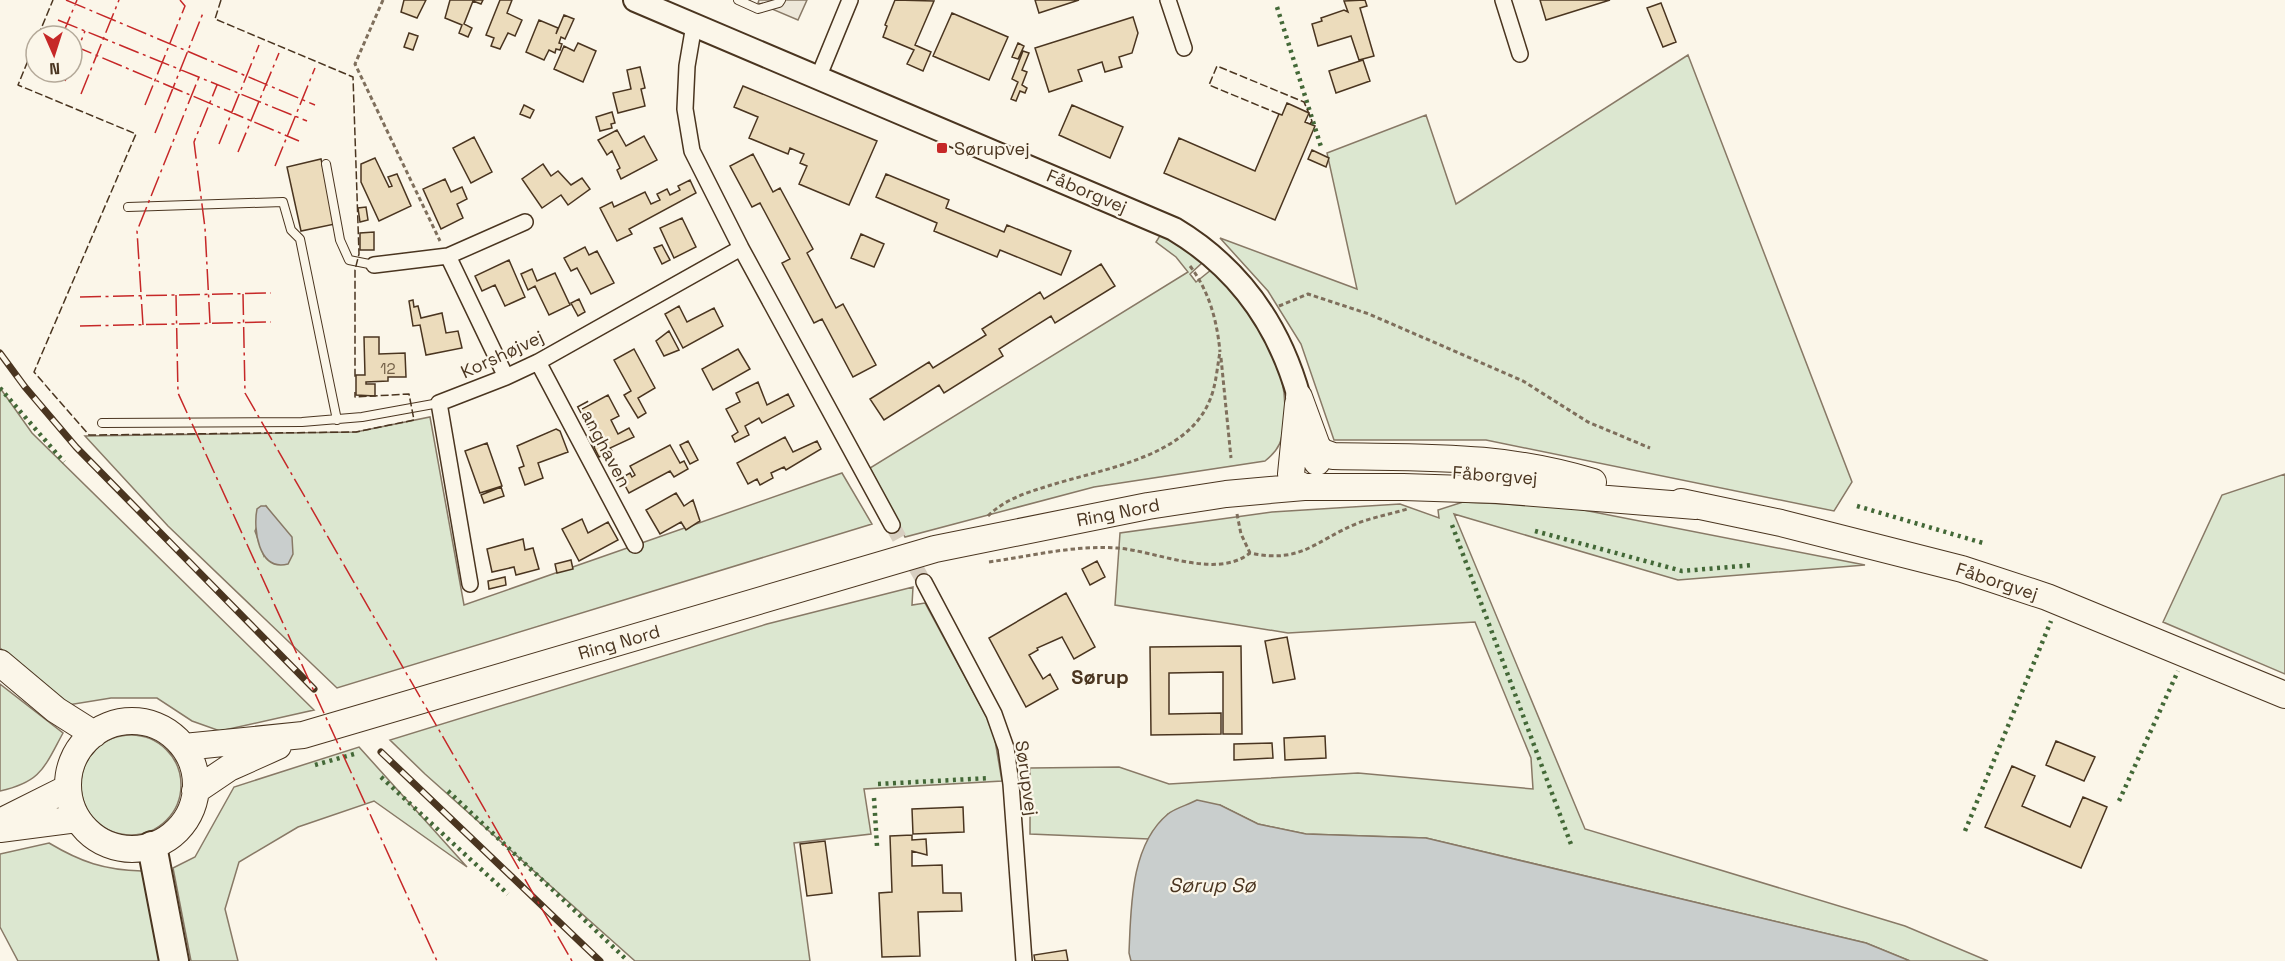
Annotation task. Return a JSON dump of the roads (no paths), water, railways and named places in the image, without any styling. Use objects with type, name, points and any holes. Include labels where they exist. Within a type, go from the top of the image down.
[{"type":"highway","points":[[152,846],[174,961]]},
{"type":"main road","points":[[1299,397],[1317,446],[1322,452],[1333,456],[1432,456],[1499,461],[1593,482]]},
{"type":"main road","points":[[1299,397],[1304,478]]},
{"type":"main road","points":[[1304,478],[1317,446]]},
{"type":"main road","name":"Fåborgvej","points":[[1304,478],[1444,471],[1593,482],[1638,490],[1696,506],[1868,543],[1983,576],[2047,597],[2285,695]]},
{"type":"main road","name":"Fåborgvej","points":[[1304,478],[1696,506]]},
{"type":"main road","name":"Ring Nord","points":[[935,549],[971,532],[1028,514],[1115,495],[1304,478]]},
{"type":"main road","name":"Ring Nord","points":[[195,791],[229,768],[303,735],[935,549],[1148,506],[1304,478]]},
{"type":"main road","points":[[0,663],[56,710],[94,734]]},
{"type":"main road","points":[[140,722],[165,730],[184,747],[193,764],[195,791],[185,821],[173,833],[152,846],[129,849],[111,845],[96,838],[77,819],[68,788],[73,759],[94,734],[115,723],[140,722]]},
{"type":"main road","name":"Ring Nord","points":[[184,747],[226,745],[303,735]]},
{"type":"main road","points":[[0,822],[68,788]]},
{"type":"main road","points":[[0,828],[77,819]]},
{"type":"street","name":"Fåborgvej","points":[[635,0],[1174,229],[1202,247],[1231,272],[1265,314],[1284,353],[1299,397]]},
{"type":"street","points":[[819,78],[850,0]]},
{"type":"street","points":[[1168,0],[1184,48]]},
{"type":"street","points":[[1503,0],[1520,54]]},
{"type":"street","points":[[694,25],[687,66],[685,109],[692,151],[741,248],[892,525]]},
{"type":"street","points":[[374,265],[447,256],[525,222]]},
{"type":"street","name":"Korshøjvej","points":[[439,403],[507,377],[537,362],[741,248]]},
{"type":"street","points":[[447,256],[507,377]]},
{"type":"street","name":"Langhaven","points":[[537,362],[636,545]]},
{"type":"street","points":[[439,403],[470,584]]},
{"type":"street","name":"Sørupvej","points":[[924,582],[994,714],[1006,748],[1011,784],[1024,961]]},
{"type":"lane","points":[[738,0],[758,9],[779,3],[781,0]]},
{"type":"lane","points":[[326,164],[340,240],[349,260],[374,265]]},
{"type":"lane","points":[[128,207],[283,202],[291,230],[300,239],[337,420]]},
{"type":"lane","points":[[102,423],[337,420],[439,403]]},
{"type":"water","points":[[266,506],[292,537],[293,554],[288,564],[278,565],[270,561],[260,547],[256,517],[257,509]]},
{"type":"water","name":"Sørup Sø","points":[[1197,800],[1220,805],[1258,824],[1306,834],[1426,838],[1866,943],[1910,961],[1131,961],[1129,953],[1132,898],[1139,860],[1155,827],[1174,810]]},
{"type":"tunnel","points":[[892,525],[924,582]]},
{"type":"railway","points":[[0,353],[25,387],[76,447],[314,689]]},
{"type":"railway","points":[[381,752],[600,961]]},
{"type":"place","name":"Sørupvej","points":[[942,148]]},
{"type":"district","name":"Sørup","points":[[1100,677]]}]
